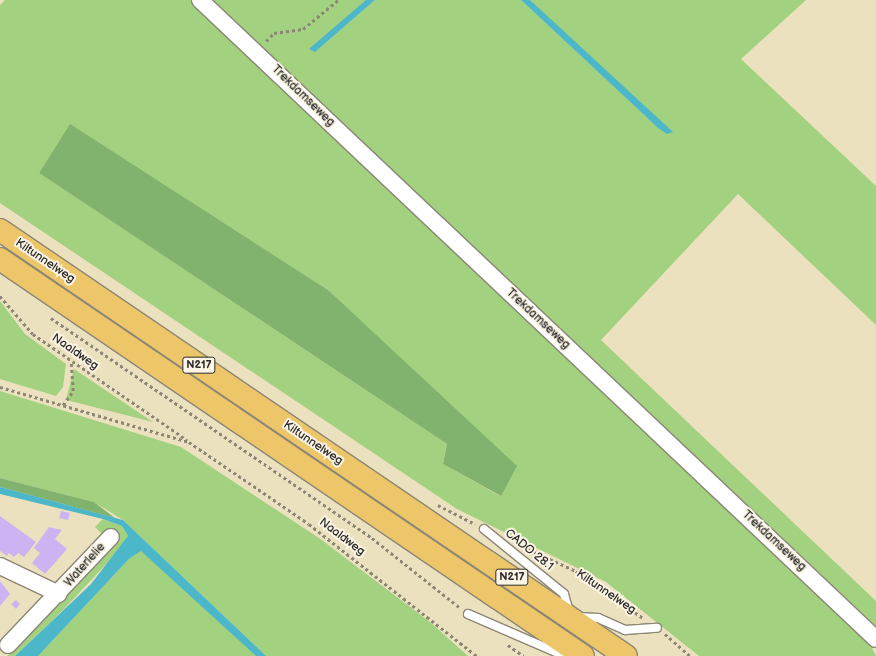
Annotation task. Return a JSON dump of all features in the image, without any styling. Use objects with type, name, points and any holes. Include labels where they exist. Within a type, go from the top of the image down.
[{"type":"main road","name":"Kiltunnelweg","points":[[0,230],[626,656]]},
{"type":"main road","name":"Kiltunnelweg","points":[[0,259],[584,656]]},
{"type":"street","name":"Trekdamseweg","points":[[200,0],[876,639]]},
{"type":"street","name":"Waterlelie","points":[[8,645],[59,594],[111,537]]},
{"type":"street","name":"Waterlelie","points":[[0,566],[59,594]]},
{"type":"lane","name":"CADO 28.1","points":[[484,529],[564,594],[570,617]]},
{"type":"lane","points":[[468,614],[565,656]]},
{"type":"lane","points":[[570,617],[598,618],[625,630],[657,628]]},
{"type":"path","points":[[274,33],[303,29],[338,0]]},
{"type":"path","name":"Naaldweg","points":[[0,296],[33,334],[309,524],[477,656]]},
{"type":"path","points":[[45,313],[372,538],[468,614]]},
{"type":"path","points":[[62,405],[72,391],[71,360]]},
{"type":"path","name":"Naaldweg","points":[[0,387],[189,442]]},
{"type":"path","points":[[433,502],[484,529]]},
{"type":"path","name":"Kiltunnelweg","points":[[519,545],[576,571],[657,628],[690,656]]},
{"type":"path","points":[[502,640],[524,656]]},
{"type":"green space","points":[[5,0],[191,0],[865,634],[876,656],[699,656],[606,582],[457,509],[0,203],[0,5]],"holes":[[[70,125],[328,290],[500,496],[443,464],[447,444],[39,173]]]},
{"type":"green space","points":[[211,0],[369,0],[315,52],[375,0],[521,0],[658,128],[530,0],[806,0],[741,59],[876,186],[876,325],[738,194],[601,340],[876,601],[876,626]]},
{"type":"green space","points":[[70,124],[328,290],[517,466],[501,496],[443,464],[447,444],[39,173]]},
{"type":"green space","points":[[0,301],[25,334],[66,364],[63,387],[56,396],[0,379]]},
{"type":"green space","points":[[74,369],[153,422],[66,400]]},
{"type":"green space","points":[[0,391],[181,447],[319,538],[430,622],[468,656],[266,656],[123,520],[94,502],[0,478]]},
{"type":"green space","points":[[0,478],[94,502],[115,518],[0,487]]},
{"type":"green space","points":[[103,519],[122,526],[128,536],[127,542],[64,609],[15,656],[7,656],[40,622],[104,536],[95,527]]},
{"type":"green space","points":[[141,551],[144,551],[256,656],[38,656],[129,559]]},
{"type":"water","points":[[366,0],[375,0],[315,52],[309,49]]},
{"type":"water","points":[[521,0],[530,0],[673,132],[667,134],[658,128]]},
{"type":"water","points":[[0,487],[123,520],[266,656],[256,656],[141,551],[129,559],[38,656],[15,656],[91,584],[128,536],[122,526],[103,519],[0,494]]},
{"type":"building","points":[[61,511],[70,513],[68,520],[59,518]]},
{"type":"building","points":[[0,516],[36,542],[24,557],[18,553],[14,557],[9,553],[7,556],[0,551]]},
{"type":"building","points":[[49,527],[62,530],[55,539],[67,549],[45,574],[32,563],[40,553],[34,548]]},
{"type":"building","points":[[0,581],[10,594],[0,606]]},
{"type":"building","points":[[16,600],[20,604],[16,609],[11,604]]}]
